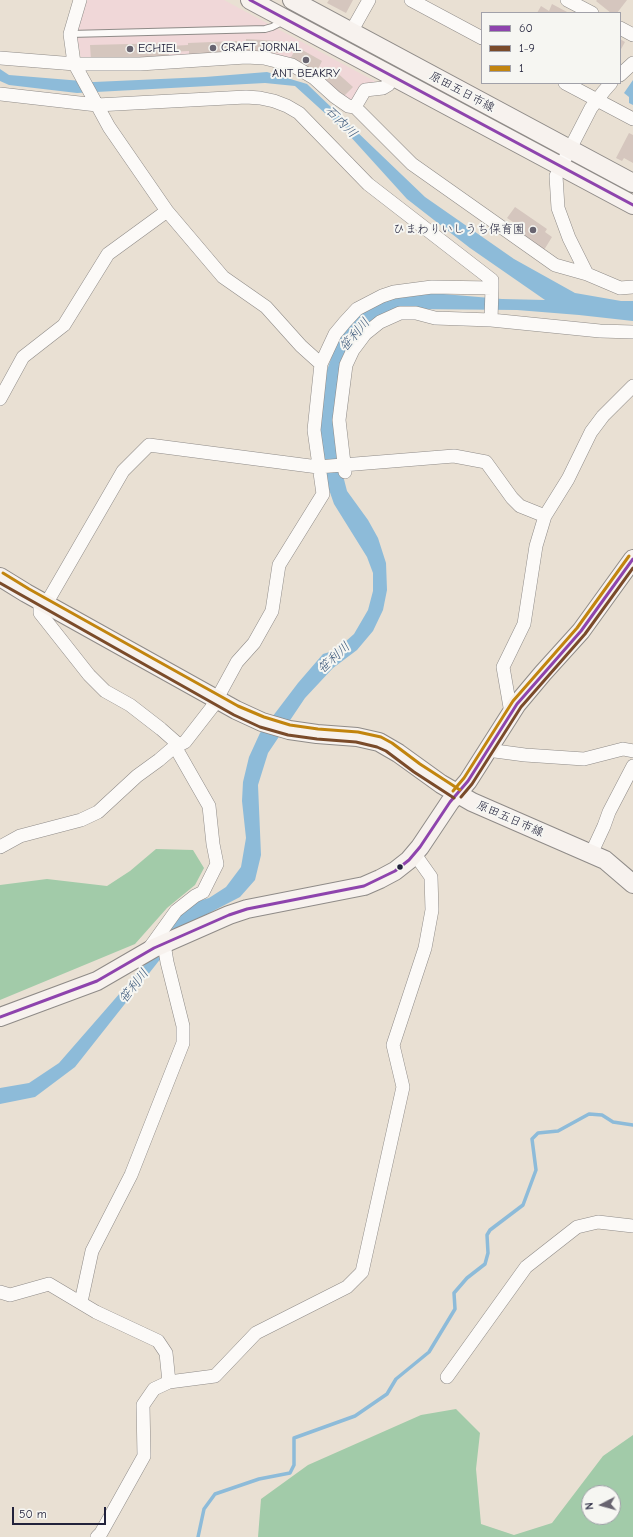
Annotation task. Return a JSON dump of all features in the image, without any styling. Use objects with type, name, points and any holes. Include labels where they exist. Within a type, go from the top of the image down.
[{"type":"main road","name":"原田五日市線","points":[[250,0],[633,205]]},
{"type":"main road","name":"原田五日市線","points":[[292,0],[633,182]]},
{"type":"main road","points":[[0,1017],[96,981],[154,949],[229,915],[247,909],[364,886],[395,871],[414,854],[430,833],[450,802],[468,781],[511,713],[530,688],[586,625],[633,559]]},
{"type":"main road","name":"原田五日市線","points":[[0,577],[236,710],[266,724],[284,729],[379,742],[389,747],[417,768],[457,794],[488,810],[605,860],[633,884]]},
{"type":"street","points":[[80,0],[70,34],[75,65],[109,127],[168,211],[223,277],[266,307],[301,346],[321,364]]},
{"type":"street","points":[[351,32],[368,0]]},
{"type":"street","points":[[411,0],[481,37]]},
{"type":"street","points":[[567,0],[590,12]]},
{"type":"street","points":[[621,29],[633,35]]},
{"type":"street","points":[[0,58],[75,65],[140,64],[246,57],[264,58],[292,66],[314,78],[335,97],[348,106],[355,107],[412,164],[556,265],[587,274],[620,288],[633,287]]},
{"type":"street","points":[[621,74],[633,63]]},
{"type":"street","points":[[355,107],[365,90],[384,88],[388,85],[392,76]]},
{"type":"street","points":[[567,84],[633,119]]},
{"type":"street","points":[[587,274],[568,238],[558,208],[556,176],[596,100],[610,84]]},
{"type":"street","points":[[0,94],[96,103],[246,97],[267,99],[287,106],[309,123],[368,184],[492,280],[492,318]]},
{"type":"street","points":[[0,399],[23,357],[64,325],[108,254],[168,211]]},
{"type":"street","points":[[0,847],[20,836],[81,820],[98,812],[136,776],[178,744],[185,742],[213,706],[237,662],[254,643],[272,611],[279,565],[323,494],[314,430],[321,364],[336,334],[346,322],[357,310],[382,296],[394,292],[432,287],[492,289]]},
{"type":"street","points":[[344,468],[338,420],[346,365],[353,350],[365,334],[380,322],[400,313],[416,313],[435,318],[492,318],[600,331],[633,332]]},
{"type":"street","points":[[511,713],[503,667],[524,624],[536,546],[545,516],[568,479],[591,432],[603,416],[633,386]]},
{"type":"street","points":[[178,744],[130,705],[105,691],[89,675],[40,613],[43,602],[123,471],[149,445],[319,467],[344,468],[454,456],[486,462],[512,498],[520,506],[545,516]]},
{"type":"street","points":[[81,1302],[92,1251],[131,1175],[183,1043],[183,1026],[166,962],[154,949],[176,912],[195,896],[203,892],[217,864],[213,844],[209,806],[177,750],[178,744]]},
{"type":"street","points":[[488,748],[495,751],[525,755],[584,759],[623,749],[633,751]]},
{"type":"street","points":[[591,854],[609,812],[633,766]]},
{"type":"street","points":[[97,1537],[101,1533],[144,1456],[143,1405],[154,1389],[169,1382],[215,1376],[256,1333],[347,1287],[362,1272],[403,1087],[393,1045],[425,948],[432,910],[431,877],[414,854]]},
{"type":"street","points":[[447,1377],[526,1267],[577,1227],[598,1222],[633,1226]]},
{"type":"street","points":[[0,1292],[10,1294],[49,1284],[96,1312],[158,1341],[166,1354],[169,1382]]},
{"type":"lane","points":[[70,34],[265,29],[272,28],[283,18]]},
{"type":"shaded area","points":[[87,0],[224,0],[380,84],[350,103],[295,63],[81,59],[77,36]]},
{"type":"green space","points":[[156,849],[193,850],[204,868],[195,885],[167,908],[135,944],[0,1000],[0,885],[47,879],[107,886],[130,871]]},
{"type":"green space","points":[[456,1409],[480,1433],[476,1469],[481,1524],[514,1535],[552,1523],[603,1456],[633,1435],[633,1537],[258,1537],[261,1499],[308,1465],[421,1415]]},
{"type":"water","points":[[0,69],[9,75],[94,82],[205,77],[267,72],[307,84],[425,197],[514,259],[575,293],[621,301],[633,301],[633,321],[517,310],[412,309],[351,346],[339,460],[347,491],[368,520],[378,538],[386,563],[387,590],[383,610],[373,631],[357,650],[333,668],[305,698],[268,753],[258,785],[261,855],[255,880],[240,897],[188,924],[75,1067],[35,1097],[0,1104],[0,1088],[29,1083],[59,1063],[148,961],[184,909],[192,903],[209,898],[226,887],[241,867],[246,838],[242,801],[243,782],[249,757],[260,733],[298,683],[323,654],[336,650],[354,634],[368,610],[373,591],[373,573],[367,557],[334,504],[324,475],[319,427],[324,379],[336,344],[355,317],[383,301],[420,292],[502,299],[545,300],[470,248],[407,199],[349,135],[295,86],[265,83],[77,93],[9,85],[0,81]]},
{"type":"water","points":[[633,80],[633,105],[629,103],[629,97],[624,93]]},
{"type":"building","points":[[329,0],[353,0],[346,13],[327,3]]},
{"type":"building","points":[[627,0],[618,12],[610,12],[596,1]]},
{"type":"building","points":[[552,4],[567,12],[538,12],[541,6],[549,11]]},
{"type":"building","points":[[246,39],[280,41],[280,53],[246,52]]},
{"type":"building","points":[[621,40],[625,42],[621,49]]},
{"type":"building","name":"ECHIEL","points":[[237,41],[237,52],[189,54],[189,51],[169,52],[169,57],[91,60],[90,45],[169,43],[169,46],[188,45],[188,43]]},
{"type":"building","name":"ANT BEAKRY","points":[[297,47],[322,61],[316,73],[290,59]]},
{"type":"building","points":[[334,70],[353,87],[344,96],[326,79]]},
{"type":"building","points":[[629,133],[633,135],[633,163],[624,158],[622,161],[616,158]]},
{"type":"building","points":[[515,207],[547,229],[545,232],[552,237],[544,250],[513,228],[516,224],[507,218]]},
{"type":"waterway","points":[[198,1537],[204,1509],[215,1494],[259,1479],[290,1473],[294,1465],[294,1438],[355,1416],[387,1394],[396,1379],[429,1352],[455,1309],[454,1293],[467,1278],[485,1264],[488,1253],[487,1235],[490,1230],[523,1205],[536,1170],[532,1139],[538,1133],[558,1131],[589,1114],[602,1115],[613,1122],[633,1125]]},
{"type":"transit line","name":"60","points":[[250,0],[633,205]]},
{"type":"transit line","name":"1","points":[[453,791],[464,778],[513,701],[577,628],[629,556]]},
{"type":"transit line","name":"60","points":[[0,1017],[97,981],[154,948],[229,915],[247,909],[364,886],[395,871],[409,860],[420,847],[450,802],[468,781],[517,704],[581,631],[633,559]]},
{"type":"transit line","name":"1-9","points":[[461,797],[472,784],[521,707],[585,634],[633,568]]},
{"type":"transit line","name":"1","points":[[3,573],[238,706],[264,717],[290,725],[358,732],[381,737],[460,790]]},
{"type":"transit line","name":"1-9","points":[[0,583],[234,715],[260,727],[288,735],[356,742],[377,747],[386,751],[414,772],[454,798]]},
{"type":"place","name":"CRAFT JORNAL","points":[[213,48]]},
{"type":"place","name":"ECHIEL","points":[[130,49]]},
{"type":"place","name":"ANT BEAKRY","points":[[306,60]]},
{"type":"place","name":"ひまわりいしうち保育園","points":[[533,230]]},
{"type":"water label","name":"石内川","points":[[341,122]]},
{"type":"water label","name":"笹利川","points":[[355,335]]},
{"type":"water label","name":"笹利川","points":[[334,658]]},
{"type":"water label","name":"笹利川","points":[[134,986]]}]
